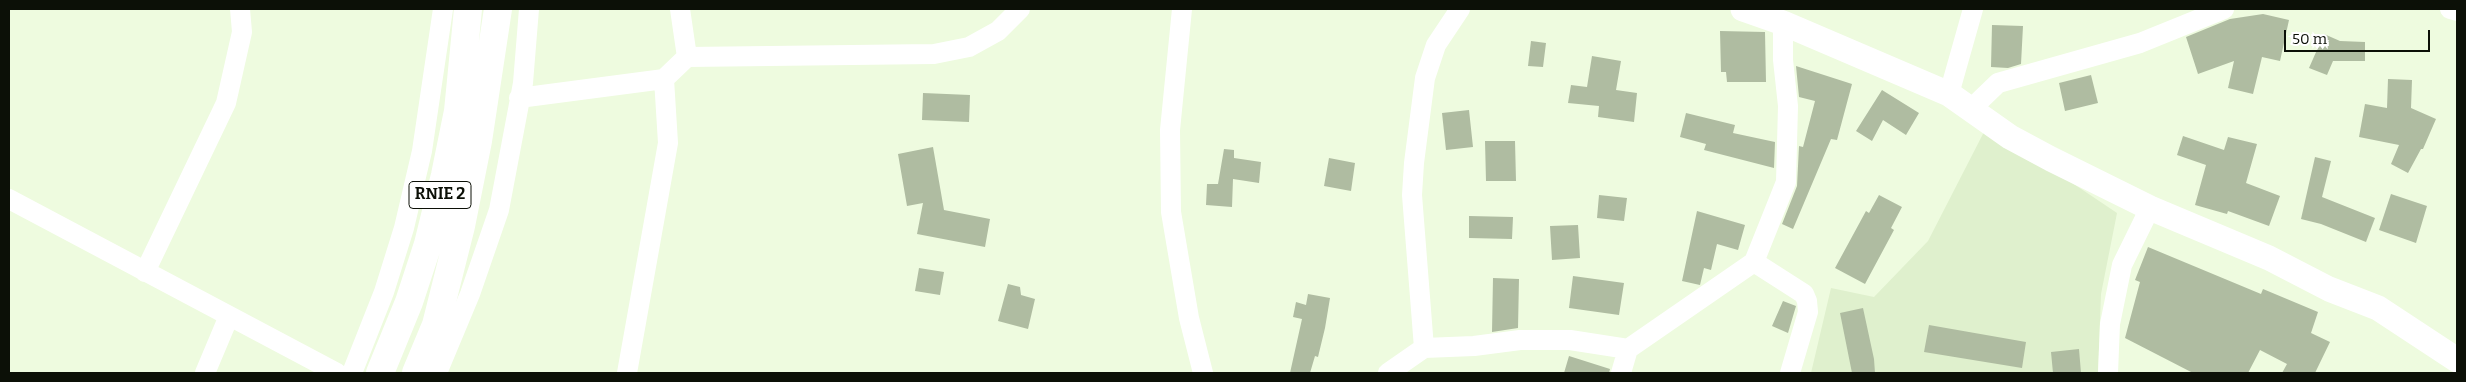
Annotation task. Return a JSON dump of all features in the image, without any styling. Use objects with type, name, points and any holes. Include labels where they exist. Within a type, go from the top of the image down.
[{"type":"highway","name":"RNIE 2","points":[[380,373],[409,302],[428,244],[445,175],[458,111],[468,9]]},
{"type":"highway","name":"RNIE 2","points":[[416,373],[436,325],[461,226],[478,141],[498,9]]},
{"type":"street","points":[[145,272],[226,103],[242,32],[240,9]]},
{"type":"street","points":[[352,373],[384,292],[404,228],[422,151],[443,9]]},
{"type":"street","points":[[438,373],[470,294],[499,210],[523,83],[529,9]]},
{"type":"street","points":[[680,9],[687,57]]},
{"type":"street","points":[[519,98],[664,79],[687,57],[934,54],[969,47],[998,31],[1020,9]]},
{"type":"street","points":[[1182,9],[1170,130],[1171,212],[1189,318],[1202,373]]},
{"type":"street","points":[[1424,348],[1412,195],[1414,163],[1425,78],[1436,45],[1460,9]]},
{"type":"street","points":[[1743,9],[1783,23],[1948,94],[2010,136],[2150,208],[2269,258],[2330,289],[2378,308],[2457,360]]},
{"type":"street","points":[[1948,94],[1973,9]]},
{"type":"street","points":[[1971,109],[1998,83],[2140,43],[2224,9]]},
{"type":"street","points":[[2450,9],[2457,10]]},
{"type":"street","points":[[1621,373],[1628,349],[1754,262],[1786,182],[1788,106],[1782,60],[1783,23]]},
{"type":"street","points":[[627,373],[668,143],[664,79]]},
{"type":"street","points":[[9,199],[337,373]]},
{"type":"street","points":[[2108,373],[2110,324],[2122,265],[2150,208]]},
{"type":"street","points":[[1754,262],[1804,294],[1807,301],[1808,312],[1790,373]]},
{"type":"street","points":[[205,373],[229,316]]},
{"type":"street","points":[[1388,373],[1424,348],[1474,346],[1520,340],[1562,340],[1628,349]]},
{"type":"shaded area","points":[[1985,130],[2041,162],[2117,213],[2101,294],[2098,373],[1811,373],[1831,288],[1874,297],[1928,241]]},
{"type":"building","points":[[2263,14],[2289,20],[2280,61],[2262,57],[2253,94],[2228,88],[2234,61],[2198,74],[2186,37],[2230,19]]},
{"type":"building","points":[[1992,25],[2023,26],[2021,64],[2008,68],[1991,67]]},
{"type":"building","points":[[1720,31],[1765,32],[1766,82],[1727,82],[1726,72],[1721,72]]},
{"type":"building","points":[[2324,34],[2340,41],[2365,42],[2365,61],[2333,61],[2327,75],[2309,68]]},
{"type":"building","points":[[1531,41],[1546,43],[1543,67],[1528,66]]},
{"type":"building","points":[[1592,56],[1621,61],[1616,90],[1637,93],[1634,122],[1598,117],[1599,106],[1568,103],[1571,85],[1587,87]]},
{"type":"building","points":[[1796,66],[1852,84],[1837,140],[1831,139],[1793,229],[1782,224],[1797,186],[1799,146],[1803,147],[1815,101],[1799,97]]},
{"type":"building","points":[[2091,75],[2098,103],[2065,111],[2059,83]]},
{"type":"building","points":[[2388,79],[2412,80],[2411,108],[2436,119],[2423,149],[2421,149],[2408,173],[2391,164],[2399,145],[2359,137],[2365,104],[2387,108]]},
{"type":"building","points":[[1882,90],[1919,113],[1906,135],[1883,120],[1872,141],[1856,131]]},
{"type":"building","points":[[923,93],[970,95],[969,122],[922,120]]},
{"type":"building","points":[[1469,110],[1473,147],[1446,150],[1442,113]]},
{"type":"building","points":[[1686,113],[1735,125],[1733,133],[1775,142],[1774,168],[1704,150],[1706,144],[1680,137]]},
{"type":"building","points":[[2183,136],[2224,150],[2228,137],[2257,144],[2246,183],[2280,196],[2269,226],[2228,211],[2227,214],[2195,205],[2206,165],[2177,155]]},
{"type":"building","points":[[1485,141],[1515,141],[1516,181],[1486,181]]},
{"type":"building","points":[[933,147],[944,210],[990,219],[985,247],[917,234],[923,203],[907,206],[898,154]]},
{"type":"building","points":[[1224,149],[1234,150],[1234,158],[1261,162],[1259,183],[1233,179],[1232,207],[1206,205],[1207,184],[1218,184]]},
{"type":"building","points":[[2315,157],[2331,161],[2322,197],[2375,218],[2366,242],[2321,224],[2301,219]]},
{"type":"building","points":[[1329,158],[1355,163],[1351,191],[1324,186]]},
{"type":"building","points":[[2391,194],[2427,206],[2416,243],[2379,230]]},
{"type":"building","points":[[1599,195],[1627,198],[1624,221],[1597,218]]},
{"type":"building","points":[[1879,195],[1902,207],[1891,228],[1894,230],[1865,284],[1835,268],[1866,211],[1869,213]]},
{"type":"building","points":[[1697,211],[1745,225],[1738,250],[1717,244],[1711,270],[1704,268],[1700,285],[1682,281]]},
{"type":"building","points":[[1469,216],[1513,217],[1512,239],[1469,238]]},
{"type":"building","points":[[1578,225],[1580,258],[1552,260],[1550,226]]},
{"type":"building","points":[[2148,247],[2261,294],[2263,289],[2318,312],[2311,333],[2330,342],[2315,373],[2282,373],[2287,364],[2260,350],[2248,373],[2193,373],[2125,338],[2140,282],[2135,280]]},
{"type":"building","points":[[919,268],[944,272],[940,295],[915,291]]},
{"type":"building","points":[[1573,276],[1624,283],[1619,315],[1569,308]]},
{"type":"building","points":[[1493,278],[1519,279],[1518,328],[1492,332]]},
{"type":"building","points":[[1008,284],[1020,287],[1021,295],[1035,299],[1028,329],[998,321]]},
{"type":"building","points":[[1308,294],[1330,298],[1325,328],[1318,357],[1315,356],[1310,373],[1290,373],[1302,319],[1293,317],[1296,302],[1306,305]]},
{"type":"building","points":[[1783,301],[1796,306],[1788,333],[1772,326]]},
{"type":"building","points":[[1863,308],[1874,359],[1875,373],[1852,373],[1840,313]]},
{"type":"building","points":[[1929,325],[2026,342],[2022,368],[1924,352]]},
{"type":"building","points":[[2079,349],[2081,373],[2053,373],[2051,352]]},
{"type":"building","points":[[1569,356],[1610,369],[1609,373],[1564,373]]}]
